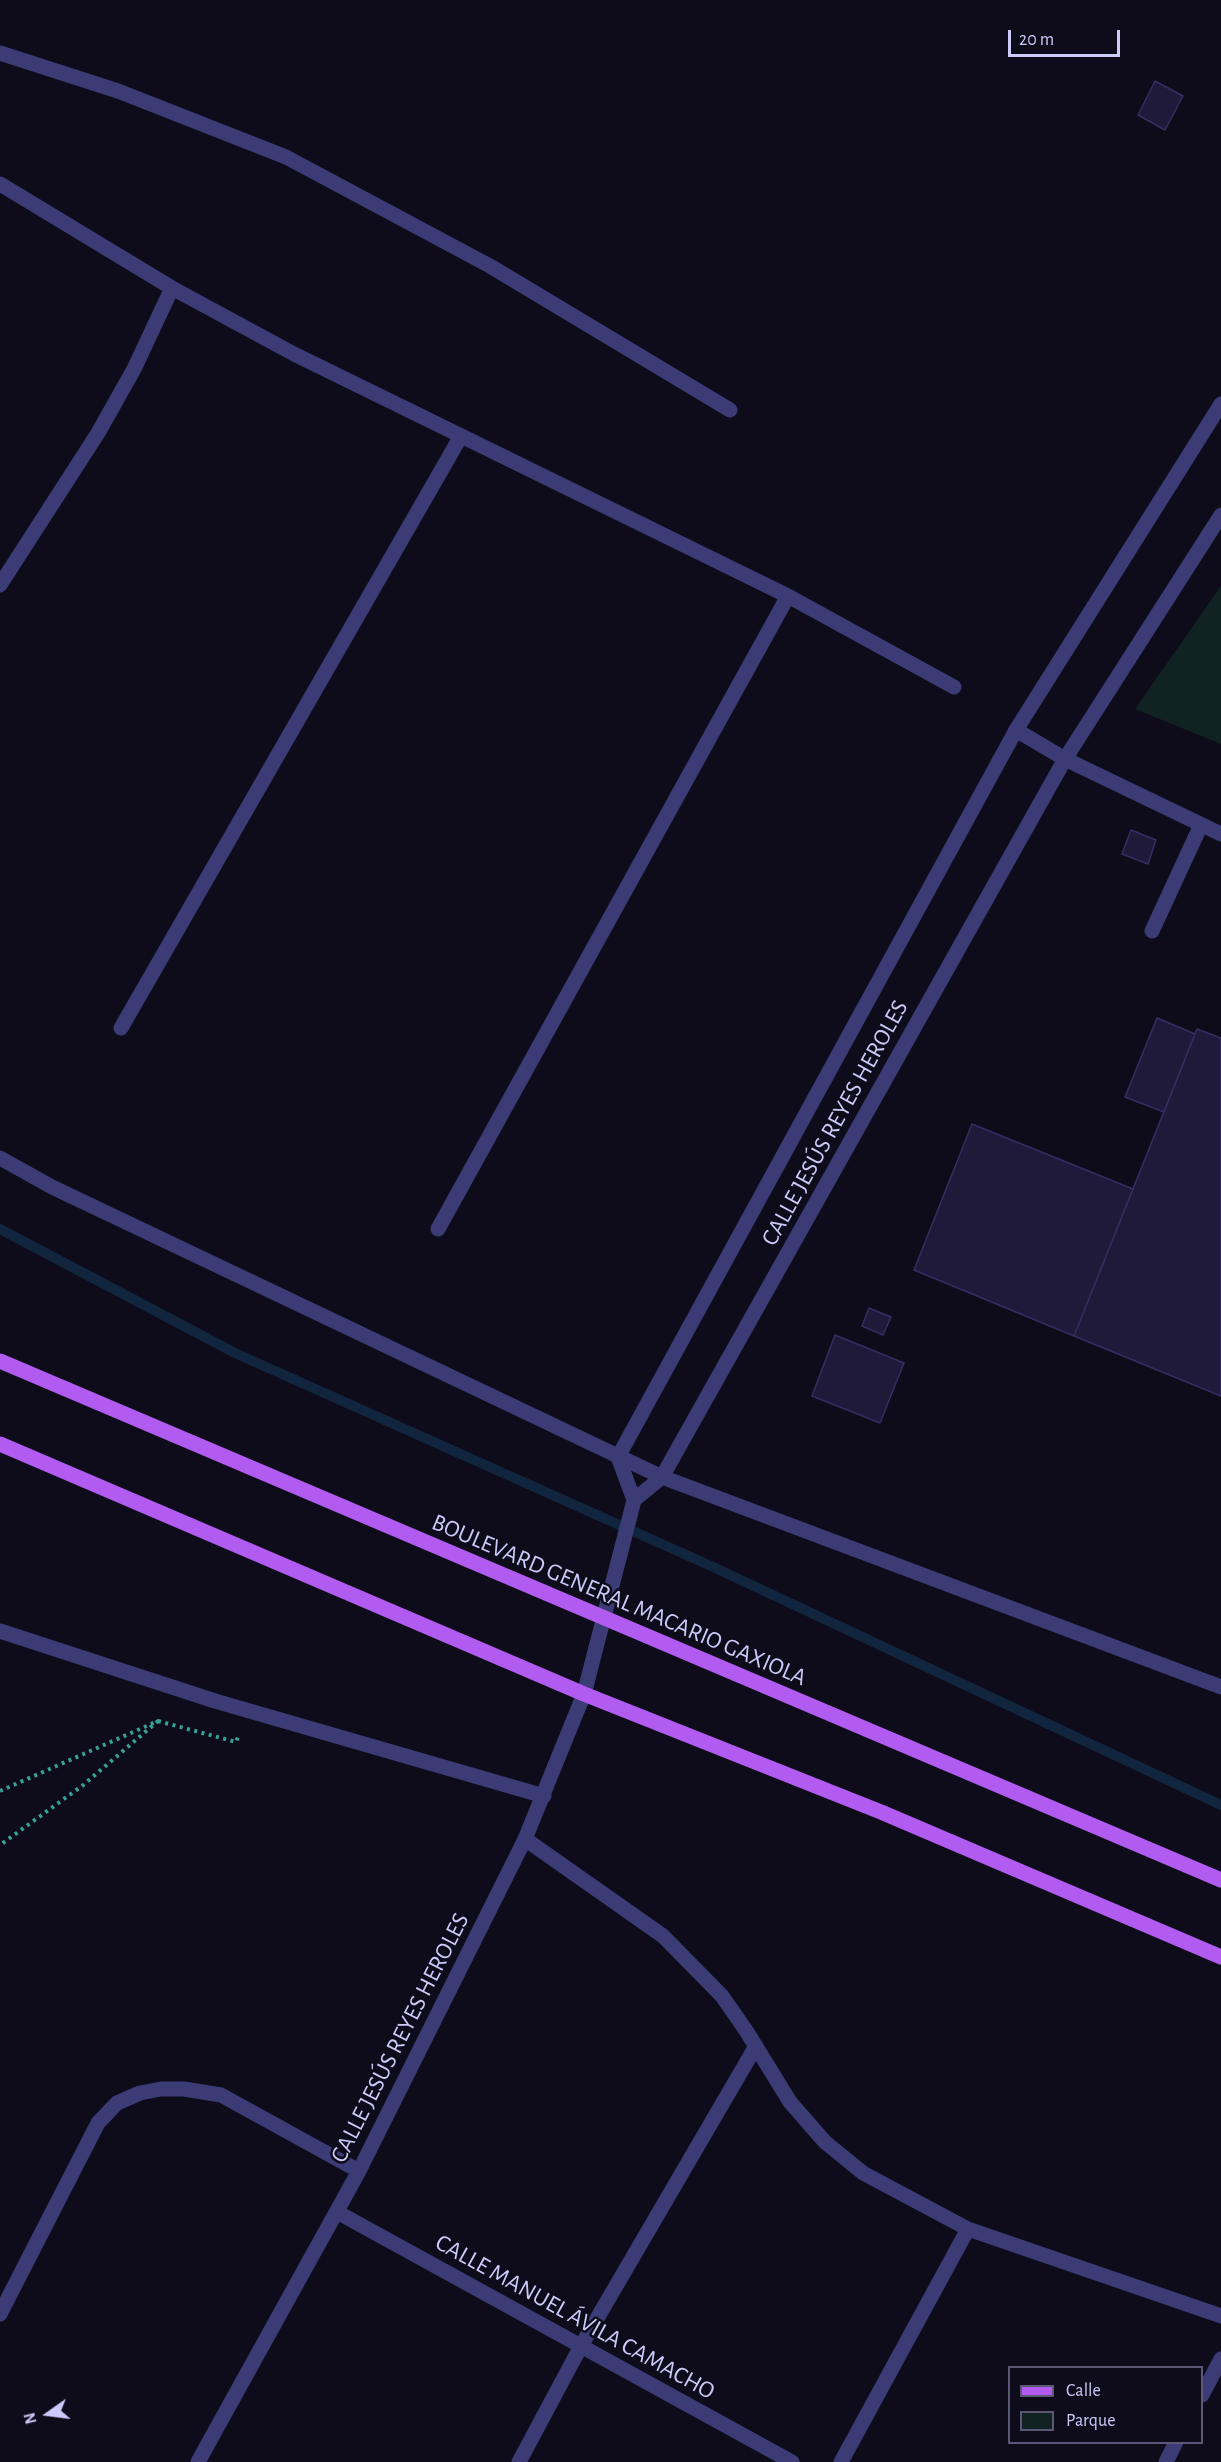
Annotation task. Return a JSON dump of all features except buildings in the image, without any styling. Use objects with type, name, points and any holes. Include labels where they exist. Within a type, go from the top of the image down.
[{"type":"main road","name":"BOULEVARD GENERAL MACARIO GAXIOLA","points":[[0,1361],[1221,1880]]},
{"type":"main road","points":[[0,1444],[584,1694],[881,1812],[1221,1957]]},
{"type":"street","points":[[0,52],[118,91],[285,156],[376,202],[490,266],[730,410]]},
{"type":"street","points":[[0,184],[172,288],[294,354],[788,596],[954,687]]},
{"type":"street","points":[[0,585],[98,433],[134,369],[172,288]]},
{"type":"street","points":[[632,1506],[618,1457],[1016,730],[1221,404]]},
{"type":"street","points":[[121,1028],[461,436]]},
{"type":"street","name":"CALLE JESÚS REYES HEROLES","points":[[198,2462],[359,2171],[525,1839],[584,1694],[632,1506],[662,1477],[1065,759],[1221,515]]},
{"type":"street","points":[[438,1229],[788,596]]},
{"type":"street","points":[[1016,730],[1065,759],[1221,834]]},
{"type":"street","points":[[1152,931],[1202,825]]},
{"type":"street","points":[[0,1158],[52,1187],[662,1477],[1221,1687]]},
{"type":"street","points":[[0,1631],[215,1701],[544,1796]]},
{"type":"street","points":[[525,1839],[663,1936],[722,1996],[790,2102],[825,2142],[863,2174],[968,2229],[1221,2316]]},
{"type":"street","points":[[519,2462],[581,2346],[756,2046]]},
{"type":"street","points":[[0,2314],[98,2123],[117,2103],[140,2093],[161,2089],[184,2089],[221,2095],[359,2171]]},
{"type":"street","name":"CALLE MANUEL ÁVILA CAMACHO","points":[[337,2212],[792,2462]]},
{"type":"street","points":[[841,2462],[968,2229]]},
{"type":"street","points":[[1203,2393],[1221,2359]]},
{"type":"street","points":[[1166,2462],[1175,2444]]},
{"type":"path","points":[[0,1791],[158,1721],[82,1786],[0,1845]]},
{"type":"green space","points":[[1221,586],[1221,744],[1135,709]]},
{"type":"waterway","points":[[0,1229],[235,1353],[711,1566],[1221,1805]]}]
